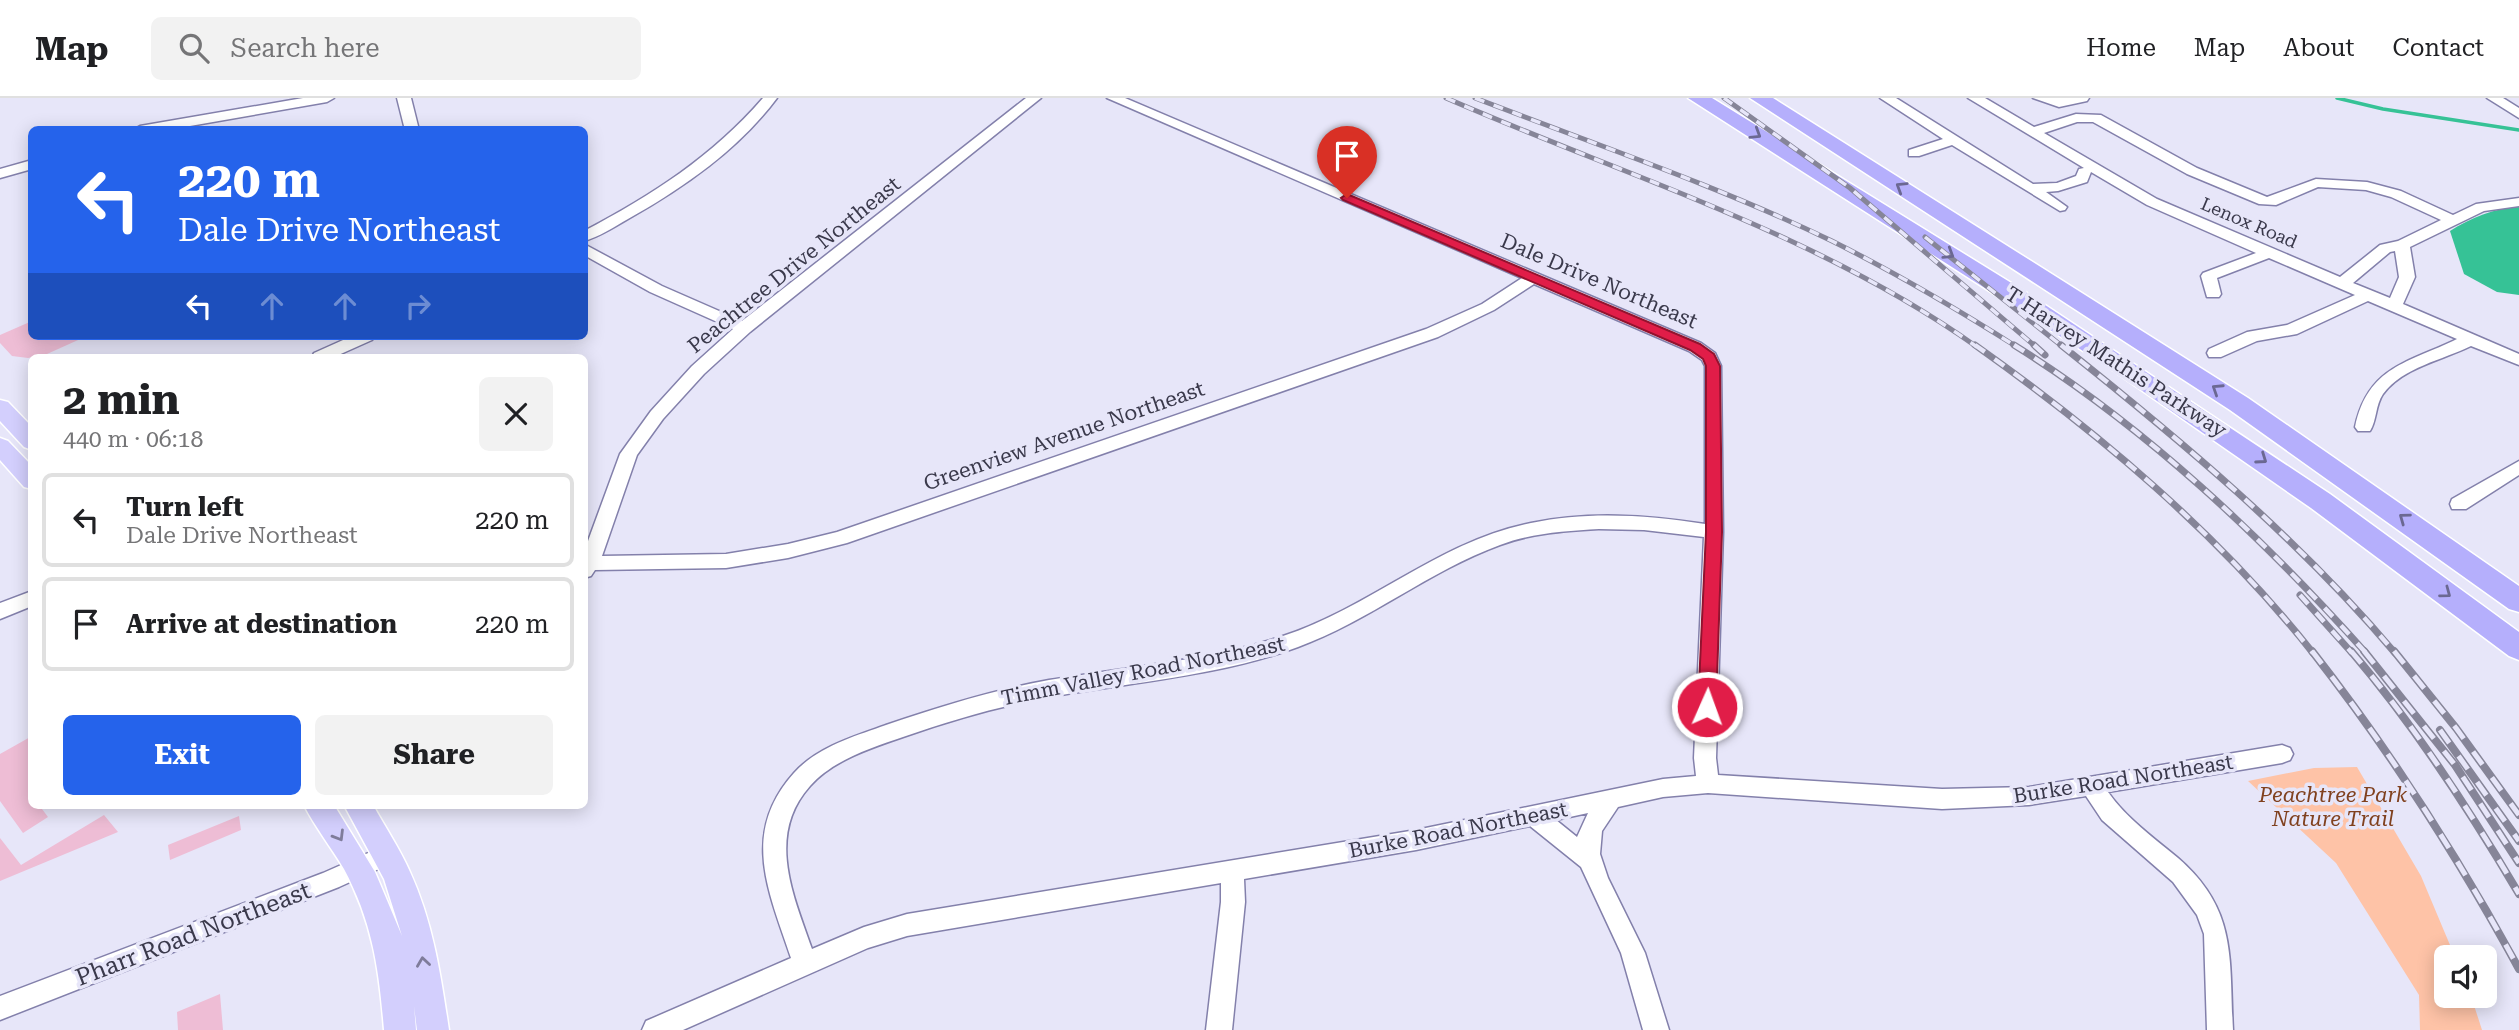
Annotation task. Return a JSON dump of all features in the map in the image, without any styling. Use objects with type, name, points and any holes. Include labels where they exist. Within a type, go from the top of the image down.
[{"type":"highway","name":"T Harvey Mathis Parkway","points":[[1698,98],[2163,391],[2346,519],[2519,648]]},
{"type":"highway","name":"T Harvey Mathis Parkway","points":[[1760,98],[2239,404],[2519,601]]},
{"type":"main road","points":[[0,407],[28,438]]},
{"type":"main road","points":[[0,446],[28,477]]},
{"type":"main road","points":[[321,809],[344,843],[398,880],[422,952],[433,1030]]},
{"type":"main road","points":[[360,809],[371,826],[372,893],[381,915],[394,965],[400,1030]]},
{"type":"street","points":[[163,126],[327,98]]},
{"type":"street","points":[[404,98],[411,126]]},
{"type":"street","points":[[588,235],[653,198],[697,167],[731,139],[770,98]]},
{"type":"street","name":"Peachtree Drive Northeast","points":[[588,564],[621,472],[640,437],[698,370],[744,328],[1034,98]]},
{"type":"street","name":"Dale Drive Northeast","points":[[1114,98],[1695,347],[1709,357],[1713,366],[1714,532],[1705,758],[1708,784]]},
{"type":"street","points":[[1887,98],[2036,187],[2060,207]]},
{"type":"street","name":"Lenox Road","points":[[1975,98],[2033,132],[2089,170],[2152,202],[2519,360]]},
{"type":"street","points":[[2040,98],[2059,103],[2082,98]]},
{"type":"street","points":[[2494,98],[2519,114]]},
{"type":"street","points":[[2033,132],[2076,118],[2096,118],[2192,171],[2264,201],[2272,202],[2316,183],[2367,187],[2396,194],[2454,220]]},
{"type":"street","points":[[1914,153],[1954,140]]},
{"type":"street","points":[[0,174],[28,165]]},
{"type":"street","points":[[2036,187],[2063,186],[2082,179],[2089,170]]},
{"type":"street","points":[[2342,284],[2385,248],[2402,245],[2481,207],[2519,202]]},
{"type":"street","points":[[2394,306],[2406,270],[2402,245]]},
{"type":"street","points":[[588,250],[656,289],[744,328]]},
{"type":"street","points":[[2213,294],[2209,276],[2269,253]]},
{"type":"street","points":[[2380,253],[2406,270]]},
{"type":"street","name":"Greenview Avenue Northeast","points":[[588,567],[726,561],[788,551],[840,538],[1432,333],[1488,307],[1533,278]]},
{"type":"street","points":[[2215,353],[2253,336],[2291,330],[2368,295]]},
{"type":"street","points":[[327,354],[357,340]]},
{"type":"street","points":[[2364,427],[2367,402],[2379,386],[2413,362],[2445,354],[2471,340]]},
{"type":"street","points":[[2459,504],[2519,467]]},
{"type":"street","name":"Timm Valley Road Northeast","points":[[805,964],[772,861],[774,827],[784,802],[804,777],[827,760],[856,745],[927,719],[999,699],[1242,655],[1287,643],[1338,622],[1471,549],[1526,530],[1574,522],[1613,520],[1714,532]]},
{"type":"street","points":[[0,600],[28,589]]},
{"type":"street","points":[[0,611],[28,600]]},
{"type":"street","name":"Burke Road Northeast","points":[[654,1030],[864,938],[907,925],[1535,817],[1663,788],[1708,784],[1942,799],[2029,796],[2282,754]]},
{"type":"street","points":[[2092,787],[2110,813],[2181,875],[2207,909],[2216,934],[2220,1030]]},
{"type":"street","points":[[1610,800],[1590,832],[1590,861],[1629,943],[1648,997],[1656,1030]]},
{"type":"street","points":[[1535,817],[1590,861]]},
{"type":"street","name":"Pharr Road Northeast","points":[[0,1008],[370,863]]},
{"type":"street","points":[[1219,1030],[1233,902],[1232,871]]},
{"type":"green space","name":"Peachtree Park Nature Trail","points":[[2357,767],[2421,876],[2450,945],[2434,945],[2434,1008],[2475,1008],[2482,1030],[2420,1030],[2419,995],[2336,863],[2248,781],[2314,768]]},
{"type":"shaded area","points":[[2519,207],[2519,295],[2497,292],[2464,274],[2450,231],[2483,214]]},
{"type":"building","points":[[28,323],[28,340],[78,340],[47,354],[28,354],[28,358],[12,356],[0,343],[0,335]]},
{"type":"building","points":[[28,738],[28,809],[42,809],[48,817],[23,833],[0,801],[0,754]]},
{"type":"building","points":[[104,815],[118,832],[0,881],[0,838],[21,865]]},
{"type":"building","points":[[239,816],[241,830],[170,860],[168,845]]},
{"type":"building","points":[[220,994],[223,1030],[178,1030],[177,1012]]},
{"type":"waterway","points":[[2337,98],[2383,109],[2519,130]]},
{"type":"railway","points":[[1446,98],[1786,239],[1852,271],[1916,307],[1977,347]]},
{"type":"railway","points":[[1475,98],[1699,183],[1832,241],[1949,305],[2017,347]]},
{"type":"railway","points":[[1724,98],[1850,188],[2036,347]]},
{"type":"railway","points":[[1925,237],[2063,347]]},
{"type":"railway","points":[[1975,345],[2067,413],[2155,487],[2238,567],[2313,653]]},
{"type":"railway","points":[[2014,345],[2110,412],[2201,487],[2286,568],[2366,653]]},
{"type":"railway","points":[[2034,345],[2045,355]]},
{"type":"railway","points":[[2061,345],[2236,491],[2318,569],[2395,653]]},
{"type":"railway","points":[[2300,595],[2352,653]]},
{"type":"railway","points":[[2312,651],[2422,806],[2519,969]]},
{"type":"railway","points":[[2351,651],[2375,679],[2440,769],[2519,894]]},
{"type":"railway","points":[[2364,651],[2455,765],[2519,863]]},
{"type":"railway","points":[[2394,651],[2456,728],[2519,815]]},
{"type":"railway","points":[[2440,730],[2519,841]]},
{"type":"route","points":[[1347,198],[1695,347],[1709,357],[1713,366],[1714,532],[1707,707]]}]
